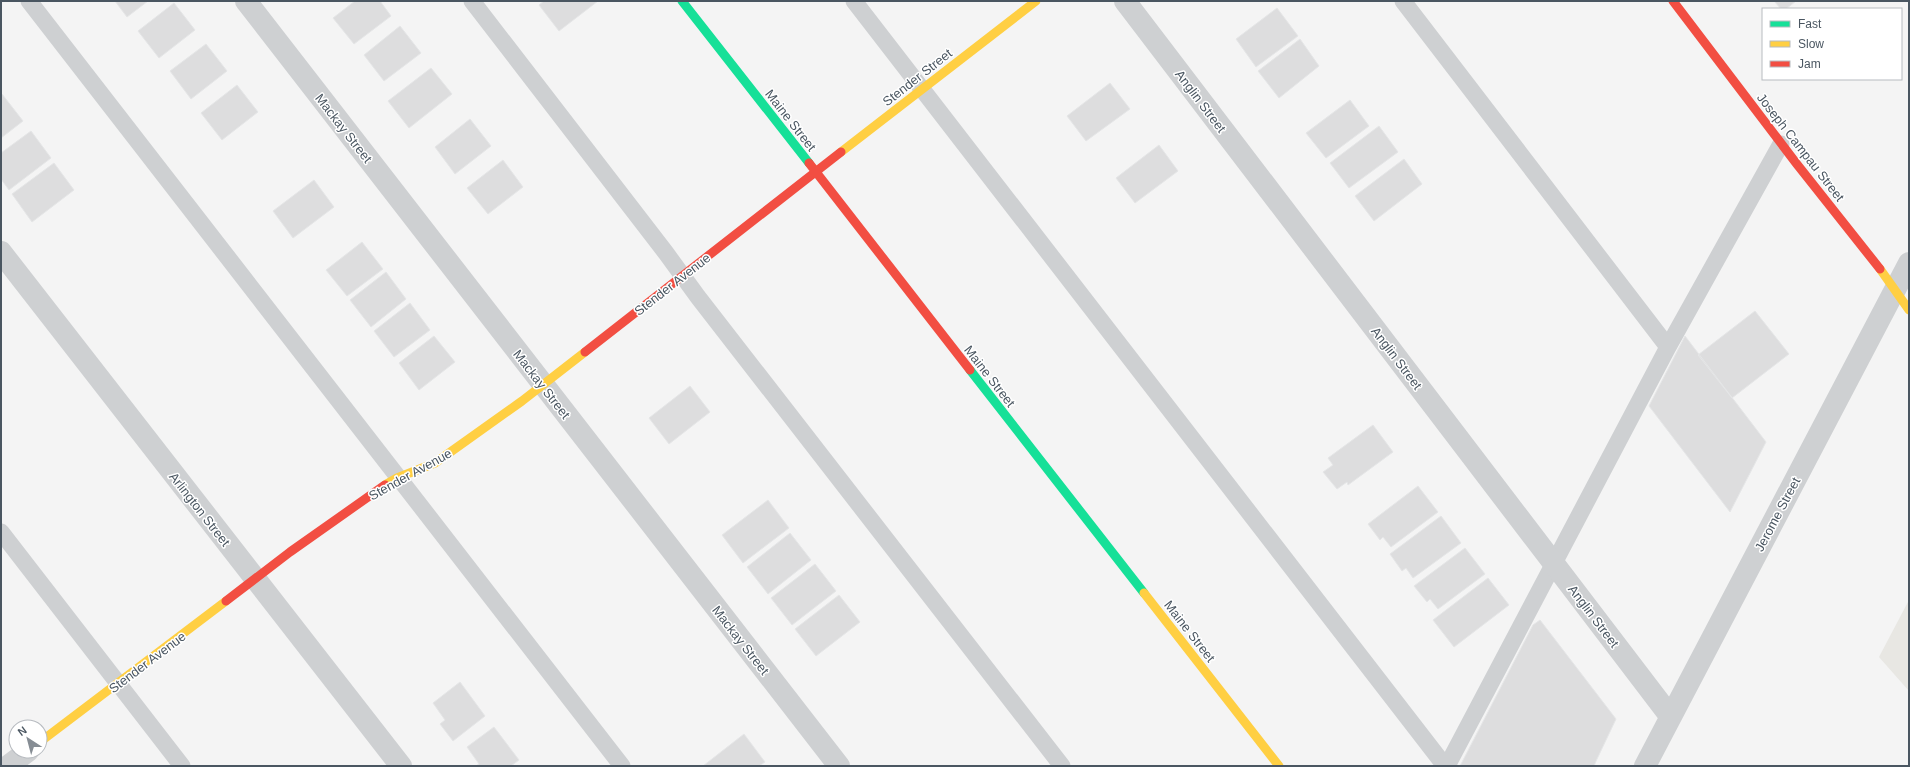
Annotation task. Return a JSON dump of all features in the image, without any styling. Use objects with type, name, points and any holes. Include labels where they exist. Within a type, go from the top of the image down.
[{"type":"street","name":"Mackay Street","points":[[246,1],[542,385],[839,766]]},
{"type":"street","name":"Maine Street","points":[[682,1],[1279,766]]},
{"type":"street","name":"Stender Street","points":[[815,173],[1036,1]]},
{"type":"street","name":"Anglin Street","points":[[1125,1],[1670,716]]},
{"type":"street","name":"Joseph Campau Street","points":[[1673,1],[1781,144],[1870,255],[1894,291],[1909,310]]},
{"type":"street","name":"Stender Avenue","points":[[48,736],[290,552],[379,489],[397,478],[435,463],[542,385],[815,173]]},
{"type":"street","name":"Arlington Street","points":[[1,252],[401,766]]},
{"type":"street","name":"Jerome Street","points":[[1645,766],[1909,263]]},
{"type":"street","points":[[8,766],[17,759]]},
{"type":"lane","points":[[29,1],[397,478],[622,766]]},
{"type":"lane","points":[[472,1],[666,253],[682,276],[1062,766]]},
{"type":"lane","points":[[854,1],[1446,766],[1668,347],[1781,144]]},
{"type":"lane","points":[[1403,1],[1668,347]]},
{"type":"lane","points":[[1,532],[182,766]]},
{"type":"shaded area","points":[[1909,600],[1909,691],[1879,657]]},
{"type":"building","points":[[115,1],[148,1],[127,17]]},
{"type":"building","points":[[355,1],[380,1],[391,16],[354,44],[333,18]]},
{"type":"building","points":[[544,1],[598,1],[559,31],[539,5]]},
{"type":"building","points":[[1774,1],[1796,1],[1787,8],[1780,8]]},
{"type":"building","points":[[174,3],[195,30],[159,58],[138,31]]},
{"type":"building","points":[[1277,8],[1298,36],[1256,67],[1236,39]]},
{"type":"building","points":[[400,26],[421,53],[384,81],[364,55]]},
{"type":"building","points":[[1300,39],[1319,66],[1279,98],[1258,71]]},
{"type":"building","points":[[206,44],[227,71],[191,99],[170,71]]},
{"type":"building","points":[[431,68],[452,94],[409,128],[388,101]]},
{"type":"building","points":[[1110,83],[1130,109],[1086,141],[1067,116]]},
{"type":"building","points":[[237,85],[258,112],[222,140],[201,113]]},
{"type":"building","points":[[2,94],[23,121],[1,138],[1,95]]},
{"type":"building","points":[[1350,100],[1369,126],[1326,158],[1306,133]]},
{"type":"building","points":[[470,119],[491,146],[455,174],[435,147]]},
{"type":"building","points":[[1379,126],[1398,152],[1349,188],[1330,163]]},
{"type":"building","points":[[31,131],[51,158],[9,190],[1,179],[1,153]]},
{"type":"building","points":[[1159,145],[1178,171],[1135,203],[1116,178]]},
{"type":"building","points":[[1404,159],[1422,184],[1374,221],[1355,196]]},
{"type":"building","points":[[503,160],[523,187],[488,214],[467,188]]},
{"type":"building","points":[[54,163],[74,190],[32,222],[12,194]]},
{"type":"building","points":[[314,180],[334,207],[293,238],[273,211]]},
{"type":"building","points":[[362,242],[383,269],[347,296],[326,270]]},
{"type":"building","points":[[386,272],[406,299],[371,327],[350,300]]},
{"type":"building","points":[[410,303],[430,330],[394,357],[374,331]]},
{"type":"building","points":[[1755,311],[1789,354],[1732,398],[1698,355]]},
{"type":"building","points":[[434,336],[455,362],[419,390],[399,363]]},
{"type":"building","points":[[1685,336],[1766,442],[1730,512],[1649,406]]},
{"type":"building","points":[[690,386],[710,412],[669,444],[649,418]]},
{"type":"building","points":[[1373,425],[1393,452],[1348,485],[1347,482],[1337,489],[1323,472],[1333,465],[1328,458]]},
{"type":"building","points":[[1418,486],[1438,512],[1391,547],[1383,537],[1380,540],[1368,524]]},
{"type":"building","points":[[768,500],[789,528],[743,563],[722,535]]},
{"type":"building","points":[[1441,516],[1461,543],[1413,578],[1406,568],[1402,571],[1390,554]]},
{"type":"building","points":[[790,533],[811,560],[768,594],[747,567]]},
{"type":"building","points":[[1465,548],[1485,574],[1438,609],[1430,599],[1427,602],[1414,586]]},
{"type":"building","points":[[815,564],[836,591],[792,625],[771,598]]},
{"type":"building","points":[[1488,578],[1509,605],[1454,647],[1433,620]]},
{"type":"building","points":[[839,595],[860,622],[816,656],[795,629]]},
{"type":"building","points":[[1540,620],[1616,719],[1594,766],[1460,766],[1533,625]]},
{"type":"building","points":[[460,682],[485,716],[453,741],[440,724],[445,720],[433,703]]},
{"type":"building","points":[[494,727],[519,760],[511,766],[476,766],[479,764],[467,747]]},
{"type":"building","points":[[744,734],[765,762],[759,766],[703,766]]},
{"type":"traffic: fast","points":[[682,1],[809,163]]},
{"type":"traffic: fast","points":[[970,370],[1144,593]]},
{"type":"traffic: slow","points":[[841,152],[1036,1]]},
{"type":"traffic: slow","points":[[1880,269],[1909,310]]},
{"type":"traffic: slow","points":[[385,485],[397,478],[435,463],[522,401],[585,352]]},
{"type":"traffic: slow","points":[[1144,593],[1279,766]]},
{"type":"traffic: slow","points":[[48,736],[226,601]]},
{"type":"traffic: jam","points":[[1673,1],[1796,163],[1880,269]]},
{"type":"traffic: jam","points":[[585,352],[841,152]]},
{"type":"traffic: jam","points":[[809,163],[970,370]]},
{"type":"traffic: jam","points":[[226,601],[290,552],[385,485]]}]
